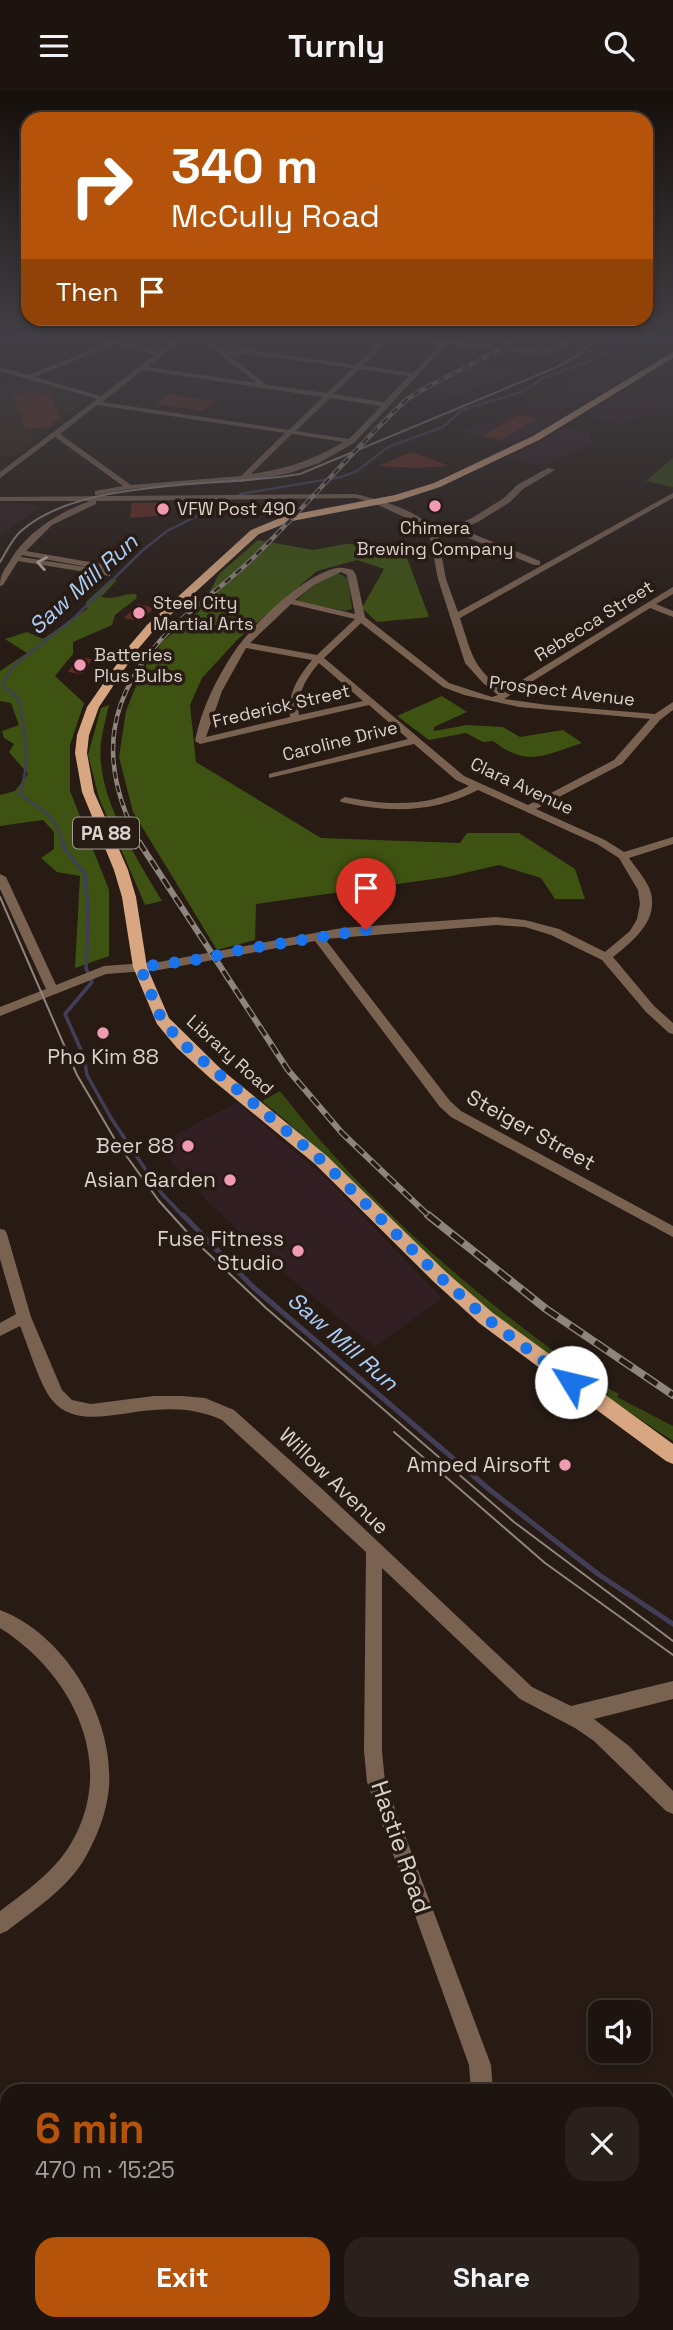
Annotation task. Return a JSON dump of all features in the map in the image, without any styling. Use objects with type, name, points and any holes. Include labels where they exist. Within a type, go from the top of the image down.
[{"type":"main road","name":"Library Road","points":[[532,439],[436,486],[379,502],[289,518],[256,532],[142,636],[93,707],[83,735],[81,753],[84,775],[124,879],[140,967],[162,1020],[183,1044],[321,1160],[440,1277],[486,1318],[673,1455]]},
{"type":"street","points":[[0,476],[48,439]]},
{"type":"street","points":[[63,439],[129,487]]},
{"type":"street","points":[[226,498],[242,478],[283,439]]},
{"type":"street","points":[[342,439],[352,441]]},
{"type":"street","points":[[80,499],[129,487],[242,478],[301,467],[352,441]]},
{"type":"street","points":[[434,537],[497,507],[520,487],[551,470]]},
{"type":"street","points":[[454,618],[673,495]]},
{"type":"street","points":[[0,499],[356,496],[379,502],[422,522],[433,532],[454,618],[470,663],[500,697]]},
{"type":"street","points":[[0,583],[17,555],[37,531],[55,518],[101,499]]},
{"type":"street","points":[[454,529],[537,563]]},
{"type":"street","points":[[17,555],[110,568],[107,574],[17,555]]},
{"type":"street","points":[[243,645],[290,601],[331,570],[344,569],[353,576],[355,608],[361,618]]},
{"type":"street","name":"Rebecca Street","points":[[500,697],[673,590]]},
{"type":"street","points":[[290,601],[361,618]]},
{"type":"street","points":[[649,605],[673,614]]},
{"type":"street","points":[[295,720],[291,709],[309,668],[361,618]]},
{"type":"street","name":"Prospect Avenue","points":[[361,618],[446,685],[462,692],[655,717]]},
{"type":"street","points":[[243,645],[319,658]]},
{"type":"street","name":"Frederick Street","points":[[243,645],[207,713],[200,741],[370,702]]},
{"type":"street","name":"Clara Avenue","points":[[319,658],[451,771],[477,786],[601,842],[624,856],[644,890],[646,904],[643,919],[635,933],[606,957]]},
{"type":"street","points":[[530,808],[618,762],[629,752],[655,717],[673,705]]},
{"type":"street","name":"Caroline Drive","points":[[273,776],[416,740]]},
{"type":"street","points":[[345,800],[389,808],[425,807],[457,798],[477,786]]},
{"type":"street","points":[[624,856],[673,840]]},
{"type":"street","points":[[0,877],[51,991]]},
{"type":"street","points":[[0,1012],[104,970],[202,959],[317,936],[496,921],[525,924],[555,932],[606,957],[650,1009],[673,1030]]},
{"type":"street","name":"Steiger Street","points":[[317,936],[436,1093],[456,1114],[673,1232]]},
{"type":"street","name":"Willow Avenue","points":[[0,1234],[24,1317],[57,1394],[67,1405],[91,1412],[182,1402],[205,1405],[228,1415],[315,1493],[526,1693],[538,1702],[572,1715],[615,1748],[673,1804]]},
{"type":"street","points":[[0,1330],[24,1317]]},
{"type":"street","name":"Hastie Road","points":[[374,1551],[373,1751],[376,1782],[480,2065],[481,2084]]},
{"type":"street","points":[[0,1618],[22,1630],[69,1682],[87,1715],[98,1745],[100,1779],[95,1815],[79,1850],[54,1881],[0,1924]]},
{"type":"street","points":[[572,1715],[673,1690]]},
{"type":"shaded area","points":[[0,439],[35,439],[14,456],[0,457]]},
{"type":"shaded area","points":[[492,439],[521,439],[512,444]]},
{"type":"shaded area","points":[[543,439],[591,439],[591,444],[543,466],[508,458]]},
{"type":"shaded area","points":[[0,503],[31,504],[39,508],[0,535]]},
{"type":"shaded area","points":[[237,1102],[329,1181],[442,1298],[375,1347],[283,1272],[210,1204],[156,1145]]},
{"type":"green space","points":[[673,458],[673,487],[646,481]]},
{"type":"green space","points":[[258,540],[313,550],[346,544],[385,545],[407,558],[429,617],[377,622],[362,608],[384,569],[357,560],[317,571],[237,640],[202,678],[190,705],[196,762],[321,838],[460,843],[467,833],[519,833],[575,869],[585,899],[555,899],[541,878],[499,865],[447,877],[256,904],[255,940],[217,950],[133,812],[119,757],[126,711],[141,673],[162,642],[200,610],[219,574]]},
{"type":"green space","points":[[335,572],[348,578],[352,609],[345,611],[296,601],[317,582]]},
{"type":"green space","points":[[111,579],[117,580],[101,597],[136,594],[137,598],[115,615],[112,625],[73,642],[73,654],[55,676],[84,703],[70,745],[70,791],[109,890],[109,956],[75,968],[80,876],[57,872],[41,858],[54,849],[54,832],[43,820],[0,826],[0,795],[15,791],[28,774],[9,752],[14,744],[4,738],[2,731],[19,725],[11,703],[0,701],[0,671],[27,653],[5,639],[27,632],[43,639],[87,609],[86,602]]},
{"type":"green space","points":[[442,696],[467,712],[434,727],[434,731],[467,725],[503,727],[520,737],[563,730],[582,743],[546,755],[527,757],[505,749],[493,741],[483,742],[466,733],[429,740],[397,716]]},
{"type":"green space","points":[[109,705],[101,742],[104,783],[119,825],[162,901],[145,905],[99,798],[88,755],[101,708]]},
{"type":"green space","points":[[280,1091],[363,1187],[457,1275],[569,1363],[619,1394],[617,1397],[673,1426],[673,1441],[539,1348],[462,1287],[314,1146],[262,1101]]},
{"type":"building","points":[[412,452],[447,465],[447,466],[378,466]]},
{"type":"building","points":[[132,503],[168,503],[166,515],[130,518]]},
{"type":"building","name":"Steel City Martial Arts","points":[[138,604],[154,608],[140,621],[124,618]]},
{"type":"building","name":"Batteries Plus Bulbs","points":[[78,657],[92,659],[82,674],[68,672]]},
{"type":"waterway","name":"Saw Mill Run","points":[[240,494],[341,477],[357,471],[388,447],[409,439]]},
{"type":"waterway","name":"Saw Mill Run","points":[[63,844],[52,820],[19,794],[26,759],[23,723],[19,699],[2,685],[12,667],[75,617],[143,550],[167,531],[225,502]]},
{"type":"waterway","name":"Saw Mill Run","points":[[63,842],[64,848],[85,874],[88,914],[86,968],[92,982],[65,1014],[84,1057],[87,1075],[111,1118],[162,1194],[184,1217]]},
{"type":"waterway","name":"Saw Mill Run","points":[[183,1215],[253,1287],[490,1490],[598,1574],[673,1624]]},
{"type":"tram line","points":[[0,562],[21,531],[47,514],[79,501],[153,487],[300,474],[383,439]]},
{"type":"tram line","points":[[0,897],[77,1075],[117,1143],[159,1201],[197,1243],[266,1308],[514,1522],[673,1641]]},
{"type":"tram line","points":[[394,1432],[545,1563],[673,1655]]},
{"type":"railway","points":[[139,842],[117,785],[113,757],[114,729],[121,703],[133,677],[150,652],[173,627],[257,554],[367,439]]},
{"type":"railway","points":[[139,842],[288,1070],[342,1133],[430,1217]]},
{"type":"railway","points":[[428,1215],[546,1309],[673,1395]]},
{"type":"place","name":"Chimera Brewing Company","points":[[435,506]]},
{"type":"place","name":"VFW Post 490","points":[[163,509]]},
{"type":"place","name":"Steel City Martial Arts","points":[[139,613]]},
{"type":"place","name":"Batteries Plus Bulbs","points":[[80,665]]},
{"type":"place","name":"Pho Kim 88","points":[[103,1033]]},
{"type":"place","name":"Beer 88","points":[[188,1146]]},
{"type":"place","name":"Asian Garden","points":[[230,1180]]},
{"type":"place","name":"Fuse Fitness Studio","points":[[298,1251]]},
{"type":"place","name":"Amped Airsoft","points":[[565,1465]]},
{"type":"route","points":[[366,930],[245,949],[202,959],[140,967],[162,1020],[183,1044],[321,1160],[440,1277],[486,1318],[571,1382]]}]
